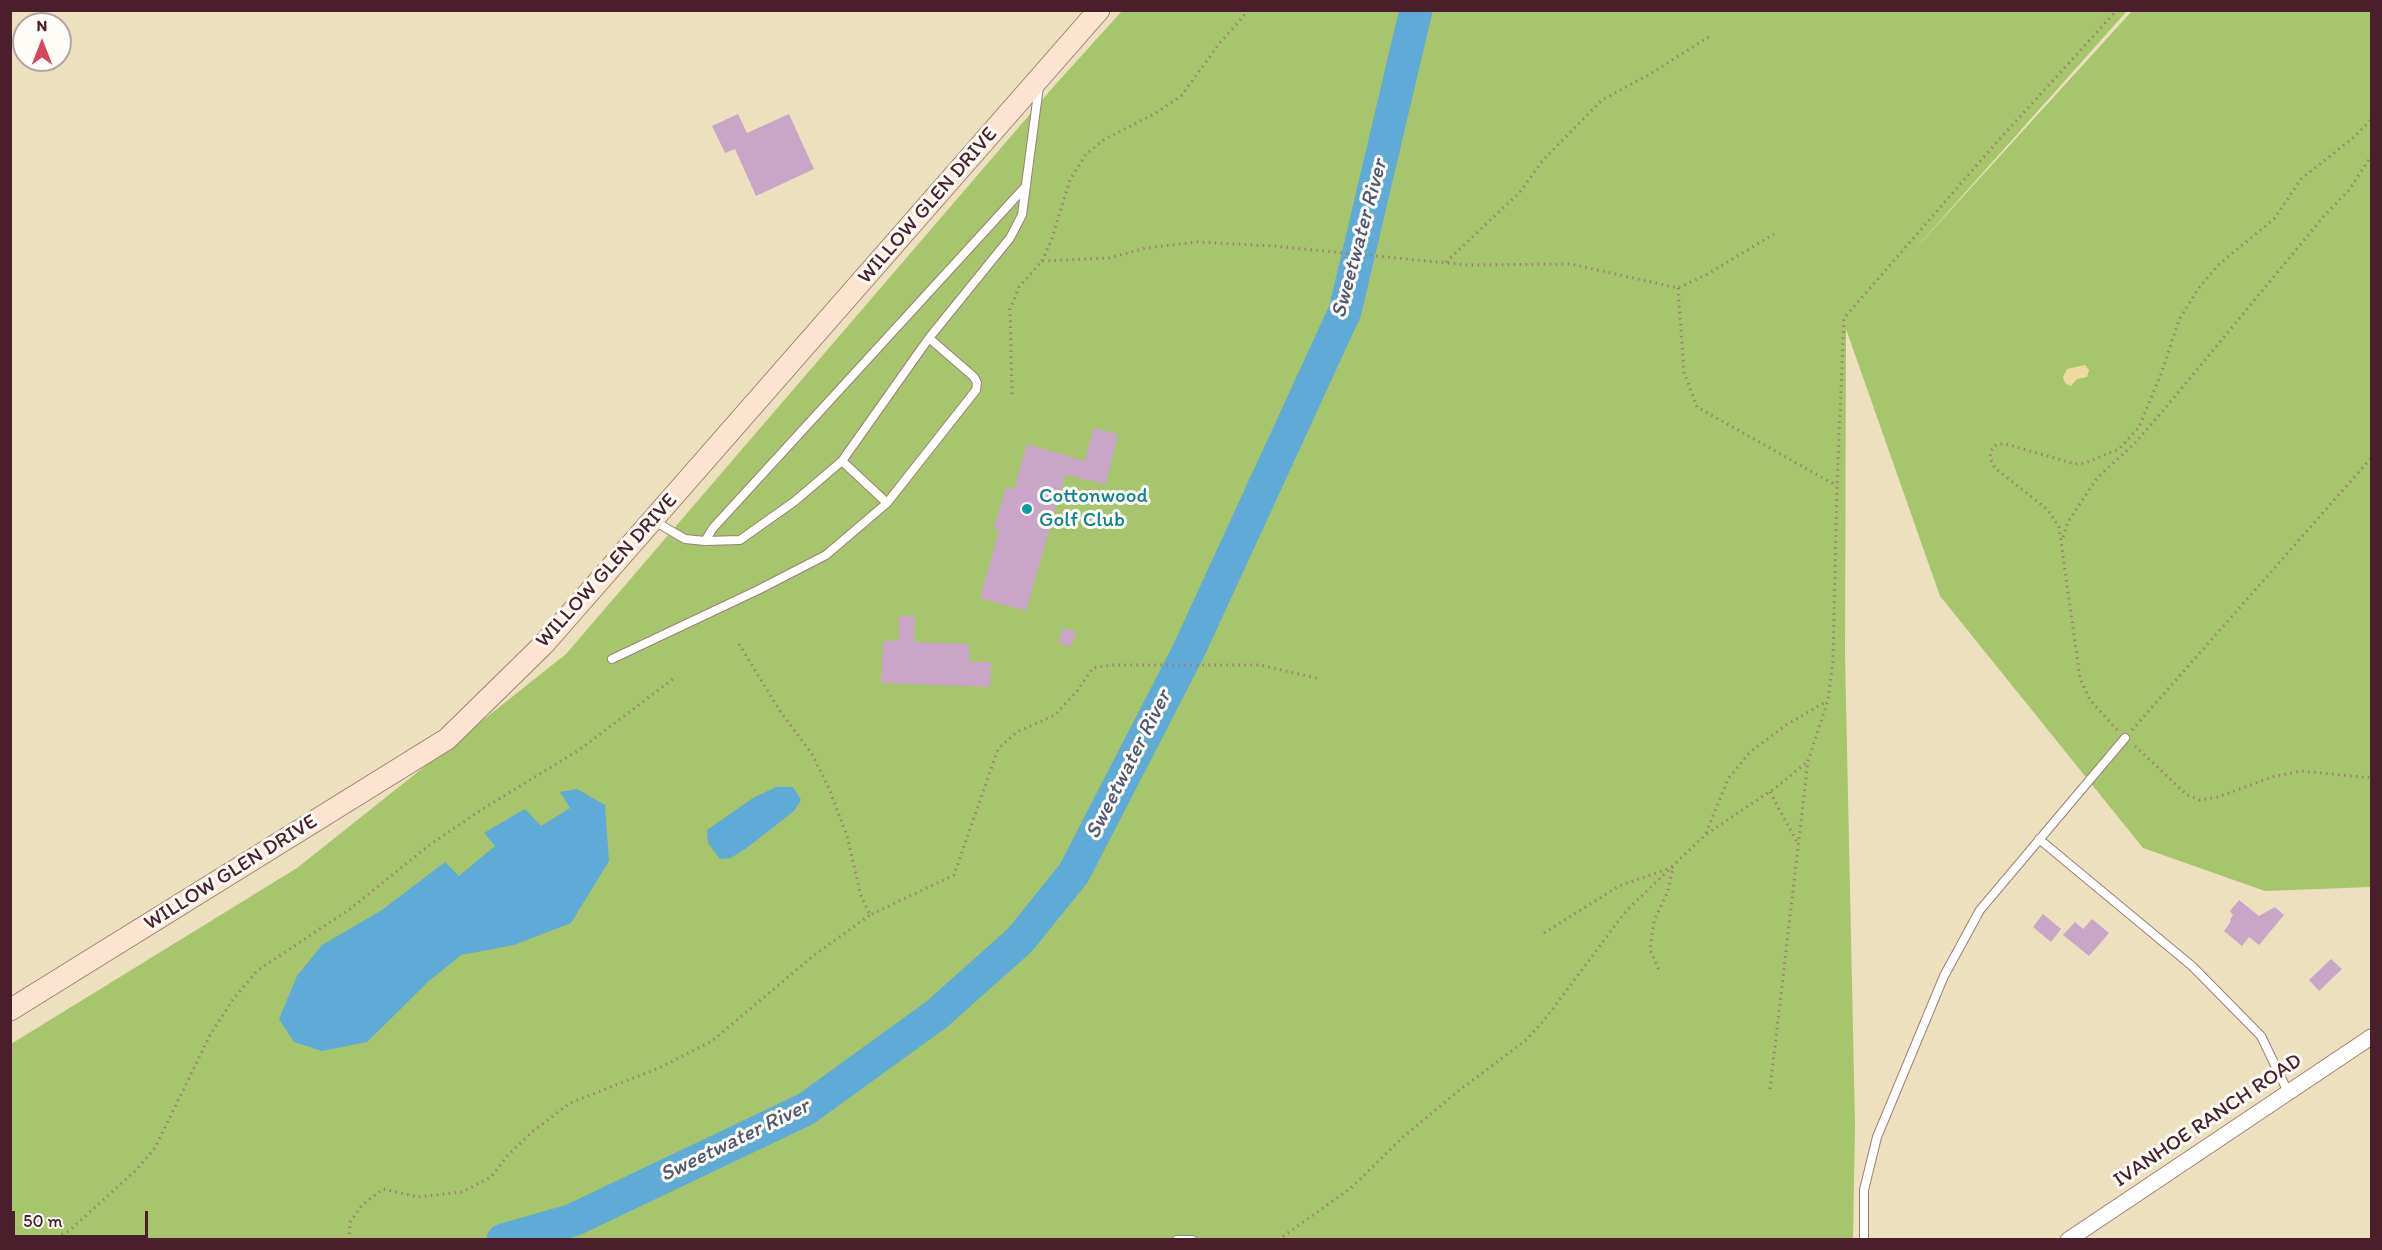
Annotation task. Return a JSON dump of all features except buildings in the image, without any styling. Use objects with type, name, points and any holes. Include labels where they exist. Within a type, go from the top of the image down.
[{"type":"main road","name":"WILLOW GLEN DRIVE","points":[[10,1010],[447,739],[544,644],[1099,10]]},
{"type":"street","name":"IVANHOE RANCH ROAD","points":[[2068,1239],[2371,1036]]},
{"type":"lane","points":[[653,520],[685,539],[740,540],[795,501],[842,461],[929,338],[1010,238],[1022,215],[1040,79]]},
{"type":"lane","points":[[705,541],[713,528],[1026,186]]},
{"type":"lane","points":[[612,659],[826,555],[887,503],[975,390],[977,383],[974,376],[929,338]]},
{"type":"lane","points":[[842,461],[887,503]]},
{"type":"lane","points":[[1864,1239],[1864,1190],[1877,1137],[1944,976],[1980,910],[2125,738]]},
{"type":"lane","points":[[2039,839],[2192,966],[2261,1036],[2288,1092]]},
{"type":"lane","points":[[1177,1239],[1192,1239]]},
{"type":"path","points":[[1012,394],[1010,309],[1019,287],[1042,261],[1051,241],[1070,180],[1086,154],[1105,138],[1156,113],[1182,95],[1219,44],[1249,10]]},
{"type":"path","points":[[1770,1089],[1809,761],[1828,700],[1833,661],[1844,318],[1997,142],[2116,10]]},
{"type":"path","points":[[1446,262],[1520,192],[1543,160],[1602,100],[1650,74],[1710,36]]},
{"type":"path","points":[[2372,118],[2353,138],[2301,179],[2274,219],[2218,266],[2198,290],[2179,320],[2161,374],[2139,427],[2119,449],[2085,463],[2075,464],[2006,444],[1994,446],[1990,452],[1995,468],[2048,510],[2059,527],[2080,678],[2090,700],[2125,738],[2187,795],[2199,800],[2218,797],[2272,777],[2301,771],[2372,778]]},
{"type":"path","points":[[2062,538],[2068,522],[2097,478],[2134,444],[2162,412],[2324,216],[2349,190],[2372,155]]},
{"type":"path","points":[[1042,261],[1109,258],[1146,248],[1197,242],[1273,246],[1468,265],[1571,264],[1678,288],[1706,275],[1774,234]]},
{"type":"path","points":[[1678,288],[1684,372],[1697,407],[1837,486]]},
{"type":"path","points":[[2125,738],[2372,457]]},
{"type":"path","points":[[739,644],[780,711],[812,754],[828,786],[847,836],[861,896],[870,915]]},
{"type":"path","points":[[349,1239],[350,1222],[362,1204],[383,1189],[417,1197],[462,1192],[491,1178],[508,1155],[532,1131],[570,1103],[659,1068],[712,1041],[813,956],[870,915],[954,875],[998,748],[1017,732],[1055,715],[1077,691],[1093,668],[1112,665],[1260,664],[1320,679]]},
{"type":"path","points":[[53,1239],[69,1231],[141,1165],[155,1148],[210,1035],[234,999],[258,970],[350,909],[428,846],[481,810],[579,750],[673,679]]},
{"type":"path","points":[[1705,835],[1728,779],[1750,752],[1786,725],[1828,700]]},
{"type":"path","points":[[1278,1239],[1351,1188],[1401,1138],[1457,1092],[1526,1041],[1545,1020],[1626,911],[1705,835],[1770,792],[1809,761]]},
{"type":"path","points":[[1770,792],[1798,846]]},
{"type":"path","points":[[1544,933],[1619,886],[1673,867]]},
{"type":"path","points":[[1660,972],[1650,950],[1654,921],[1668,891],[1673,867]]},
{"type":"path","points":[[107,1239],[119,1238]]},
{"type":"path","points":[[53,1239],[59,1239]]},
{"type":"green space","name":"Cottonwood Golf Club","points":[[1122,11],[2127,11],[1906,259],[2132,11],[2371,11],[2371,887],[2265,891],[2143,848],[1940,596],[1846,329],[1845,654],[1855,1125],[1853,1239],[11,1240],[11,1044],[297,868],[566,654],[1055,85]]},
{"type":"sand","points":[[2085,365],[2089,370],[2087,377],[2077,379],[2071,386],[2065,383],[2063,377],[2067,369]]},
{"type":"water","points":[[776,787],[793,787],[801,800],[794,811],[748,847],[731,858],[720,859],[708,843],[707,830],[753,798]]},
{"type":"water","points":[[577,789],[605,805],[609,861],[571,923],[514,945],[461,955],[429,981],[367,1042],[322,1051],[294,1042],[279,1019],[297,976],[322,945],[382,910],[445,862],[459,876],[495,846],[484,833],[525,809],[541,826],[570,808],[560,792]]},
{"type":"waterway","name":"Sweetwater River","points":[[503,1240],[573,1220],[806,1109],[937,1014],[1020,940],[1074,873],[1189,650],[1345,311],[1416,10]]},
{"type":"place","name":"Cottonwood Golf Club","points":[[1027,509]]}]
